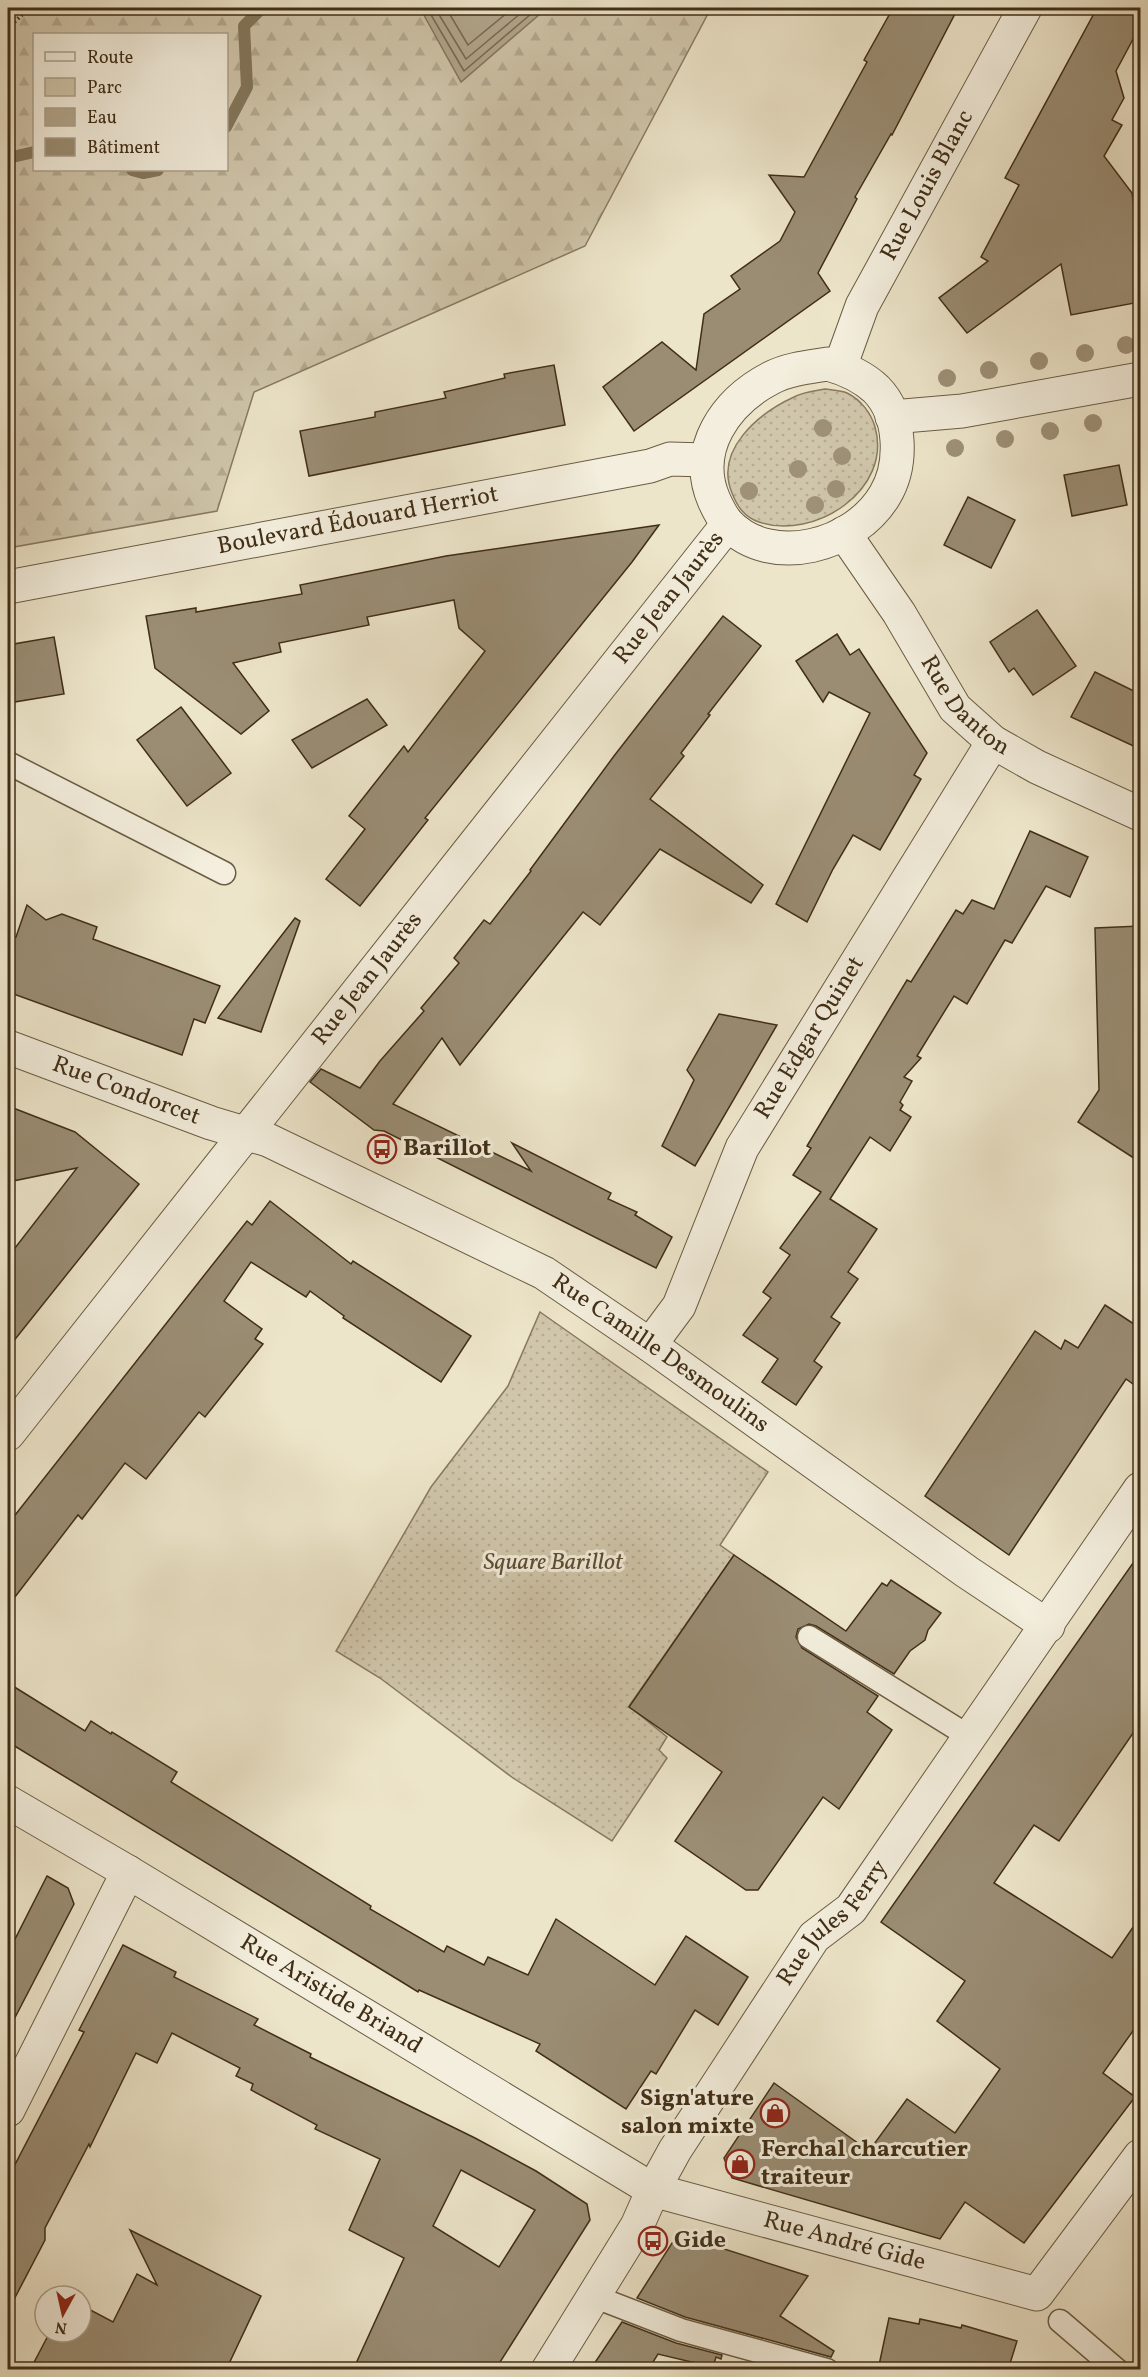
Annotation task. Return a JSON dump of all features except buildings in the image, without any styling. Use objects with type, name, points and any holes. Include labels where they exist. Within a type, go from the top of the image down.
[{"type":"street","name":"Rue Louis Blanc","points":[[840,367],[862,306],[1025,8]]},
{"type":"street","points":[[828,364],[840,367],[854,373],[877,390],[892,417],[898,442],[896,470],[885,496],[866,518],[844,533],[819,544],[796,549],[764,546],[739,533],[720,513],[709,487],[706,460],[713,435],[730,411],[746,395],[771,378],[797,368],[828,364]]},
{"type":"street","points":[[892,417],[962,411],[1140,379]]},
{"type":"street","name":"Boulevard Édouard Herriot","points":[[8,587],[639,468],[670,459],[706,460]]},
{"type":"street","name":"Rue Jean Jaurès","points":[[8,1434],[728,524]]},
{"type":"street","name":"Rue Danton","points":[[844,533],[899,613],[955,708],[993,742],[1037,767],[1140,814]]},
{"type":"street","name":"Rue Edgar Quinet","points":[[650,1345],[679,1306],[742,1148],[993,742]]},
{"type":"street","name":"Rue Condorcet","points":[[8,1047],[201,1119],[246,1133]]},
{"type":"street","name":"Rue Camille Desmoulins","points":[[246,1133],[280,1145],[544,1273],[650,1345],[967,1572],[1048,1626]]},
{"type":"street","name":"Rue Jules Ferry","points":[[548,2370],[637,2226],[675,2150],[814,1937],[850,1909],[1048,1626],[1140,1489]]},
{"type":"street","name":"Rue Aristide Briand","points":[[8,1802],[128,1872],[653,2190]]},
{"type":"street","points":[[8,2110],[128,1872]]},
{"type":"street","name":"Rue André Gide","points":[[653,2190],[1037,2294],[1140,2156]]},
{"type":"lane","points":[[8,763],[224,873]]},
{"type":"lane","points":[[809,1637],[970,1737]]},
{"type":"lane","points":[[593,2296],[681,2330],[826,2370]]},
{"type":"lane","points":[[1060,2320],[1117,2370]]},
{"type":"path","points":[[8,28],[29,8]]},
{"type":"green space","points":[[8,8],[711,8],[585,246],[254,392],[217,511],[8,548]]},
{"type":"green space","points":[[825,389],[842,391],[852,396],[865,407],[871,417],[875,427],[877,450],[872,471],[861,490],[844,505],[825,517],[803,524],[781,526],[754,520],[742,510],[732,493],[728,477],[729,462],[734,448],[754,423],[767,413],[798,395]]},
{"type":"green space","name":"Square Barillot","points":[[540,1312],[768,1472],[720,1545],[734,1555],[629,1706],[667,1737],[659,1750],[667,1758],[612,1841],[513,1778],[380,1678],[336,1651],[431,1487],[508,1386]]},
{"type":"water","points":[[420,8],[547,8],[461,82]]},
{"type":"waterway","points":[[228,123],[247,87],[244,26],[262,8]]},
{"type":"waterway","points":[[8,158],[33,152]]},
{"type":"waterway","points":[[136,171],[143,173],[153,171]]},
{"type":"place","name":"Barillot","points":[[382,1149]]},
{"type":"place","name":"Sign'ature salon mixte","points":[[775,2113]]},
{"type":"place","name":"Ferchal charcutier traiteur","points":[[740,2164]]},
{"type":"place","name":"Gide","points":[[653,2241]]}]
